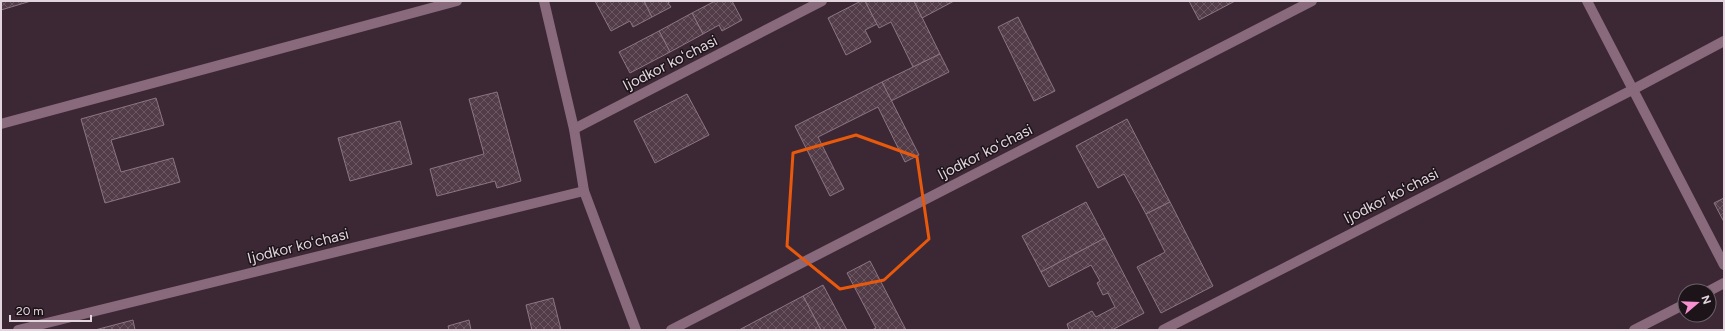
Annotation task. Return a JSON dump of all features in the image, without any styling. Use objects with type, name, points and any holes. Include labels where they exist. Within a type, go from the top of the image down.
[{"type":"street","points":[[1,124],[457,1]]},
{"type":"street","points":[[544,1],[574,129],[584,192],[636,330]]},
{"type":"street","name":"Ijodkor koʻchasi","points":[[574,129],[822,1]]},
{"type":"street","name":"Ijodkor koʻchasi","points":[[671,330],[1312,1]]},
{"type":"street","points":[[1587,1],[1724,265]]},
{"type":"street","name":"Ijodkor koʻchasi","points":[[1162,330],[1634,89],[1724,41]]},
{"type":"street","name":"Ijodkor koʻchasi","points":[[18,330],[584,192]]},
{"type":"street","points":[[1634,330],[1677,308]]},
{"type":"highlighted area","points":[[856,135],[917,157],[929,239],[884,280],[840,289],[787,246],[793,153]]},
{"type":"building","points":[[1,1],[31,1],[1,10]]},
{"type":"building","points":[[595,1],[644,1],[652,17],[633,27],[630,21],[611,31]]},
{"type":"building","points":[[644,1],[671,1],[668,3],[671,7],[652,17]]},
{"type":"building","points":[[715,1],[732,1],[742,20],[722,31],[719,25],[703,34],[692,13]]},
{"type":"building","points":[[861,1],[865,1],[877,24],[865,30],[871,42],[846,55],[828,18]]},
{"type":"building","points":[[865,1],[914,1],[940,54],[913,67],[891,22],[879,28]]},
{"type":"building","points":[[914,1],[954,1],[922,18]]},
{"type":"building","points":[[1189,1],[1235,1],[1199,20]]},
{"type":"building","points":[[692,13],[703,34],[670,52],[659,31]]},
{"type":"building","points":[[1018,17],[1055,91],[1034,101],[998,27]]},
{"type":"building","points":[[659,31],[670,52],[630,73],[619,52]]},
{"type":"building","points":[[940,54],[949,72],[891,101],[882,82]]},
{"type":"building","points":[[882,82],[919,155],[905,162],[878,107],[818,137],[844,189],[830,196],[795,126]]},
{"type":"building","points":[[497,92],[521,181],[497,188],[495,181],[437,196],[430,169],[484,154],[469,99]]},
{"type":"building","points":[[687,94],[709,135],[655,163],[634,121]]},
{"type":"building","points":[[156,98],[164,125],[111,140],[121,172],[173,158],[180,182],[105,203],[81,119]]},
{"type":"building","points":[[1127,119],[1170,202],[1146,214],[1124,174],[1098,188],[1076,146]]},
{"type":"building","points":[[400,121],[412,164],[350,181],[338,138]]},
{"type":"building","points":[[1724,198],[1724,222],[1714,203]]},
{"type":"building","points":[[1086,202],[1105,238],[1041,272],[1022,236]]},
{"type":"building","points":[[1170,202],[1213,286],[1161,313],[1137,267],[1165,252],[1146,214]]},
{"type":"building","points":[[1105,238],[1144,313],[1112,330],[1069,330],[1067,324],[1092,311],[1096,317],[1115,307],[1108,293],[1103,295],[1097,283],[1100,281],[1091,265],[1049,287],[1041,272]]},
{"type":"building","points":[[870,261],[906,330],[872,330],[876,328],[847,273]]},
{"type":"building","points":[[823,285],[847,330],[821,330],[803,296]]},
{"type":"building","points":[[803,296],[821,330],[739,330]]},
{"type":"building","points":[[553,298],[561,330],[532,330],[526,305]]},
{"type":"building","points":[[133,320],[135,330],[95,330]]},
{"type":"building","points":[[469,320],[471,330],[449,330],[448,326]]}]
